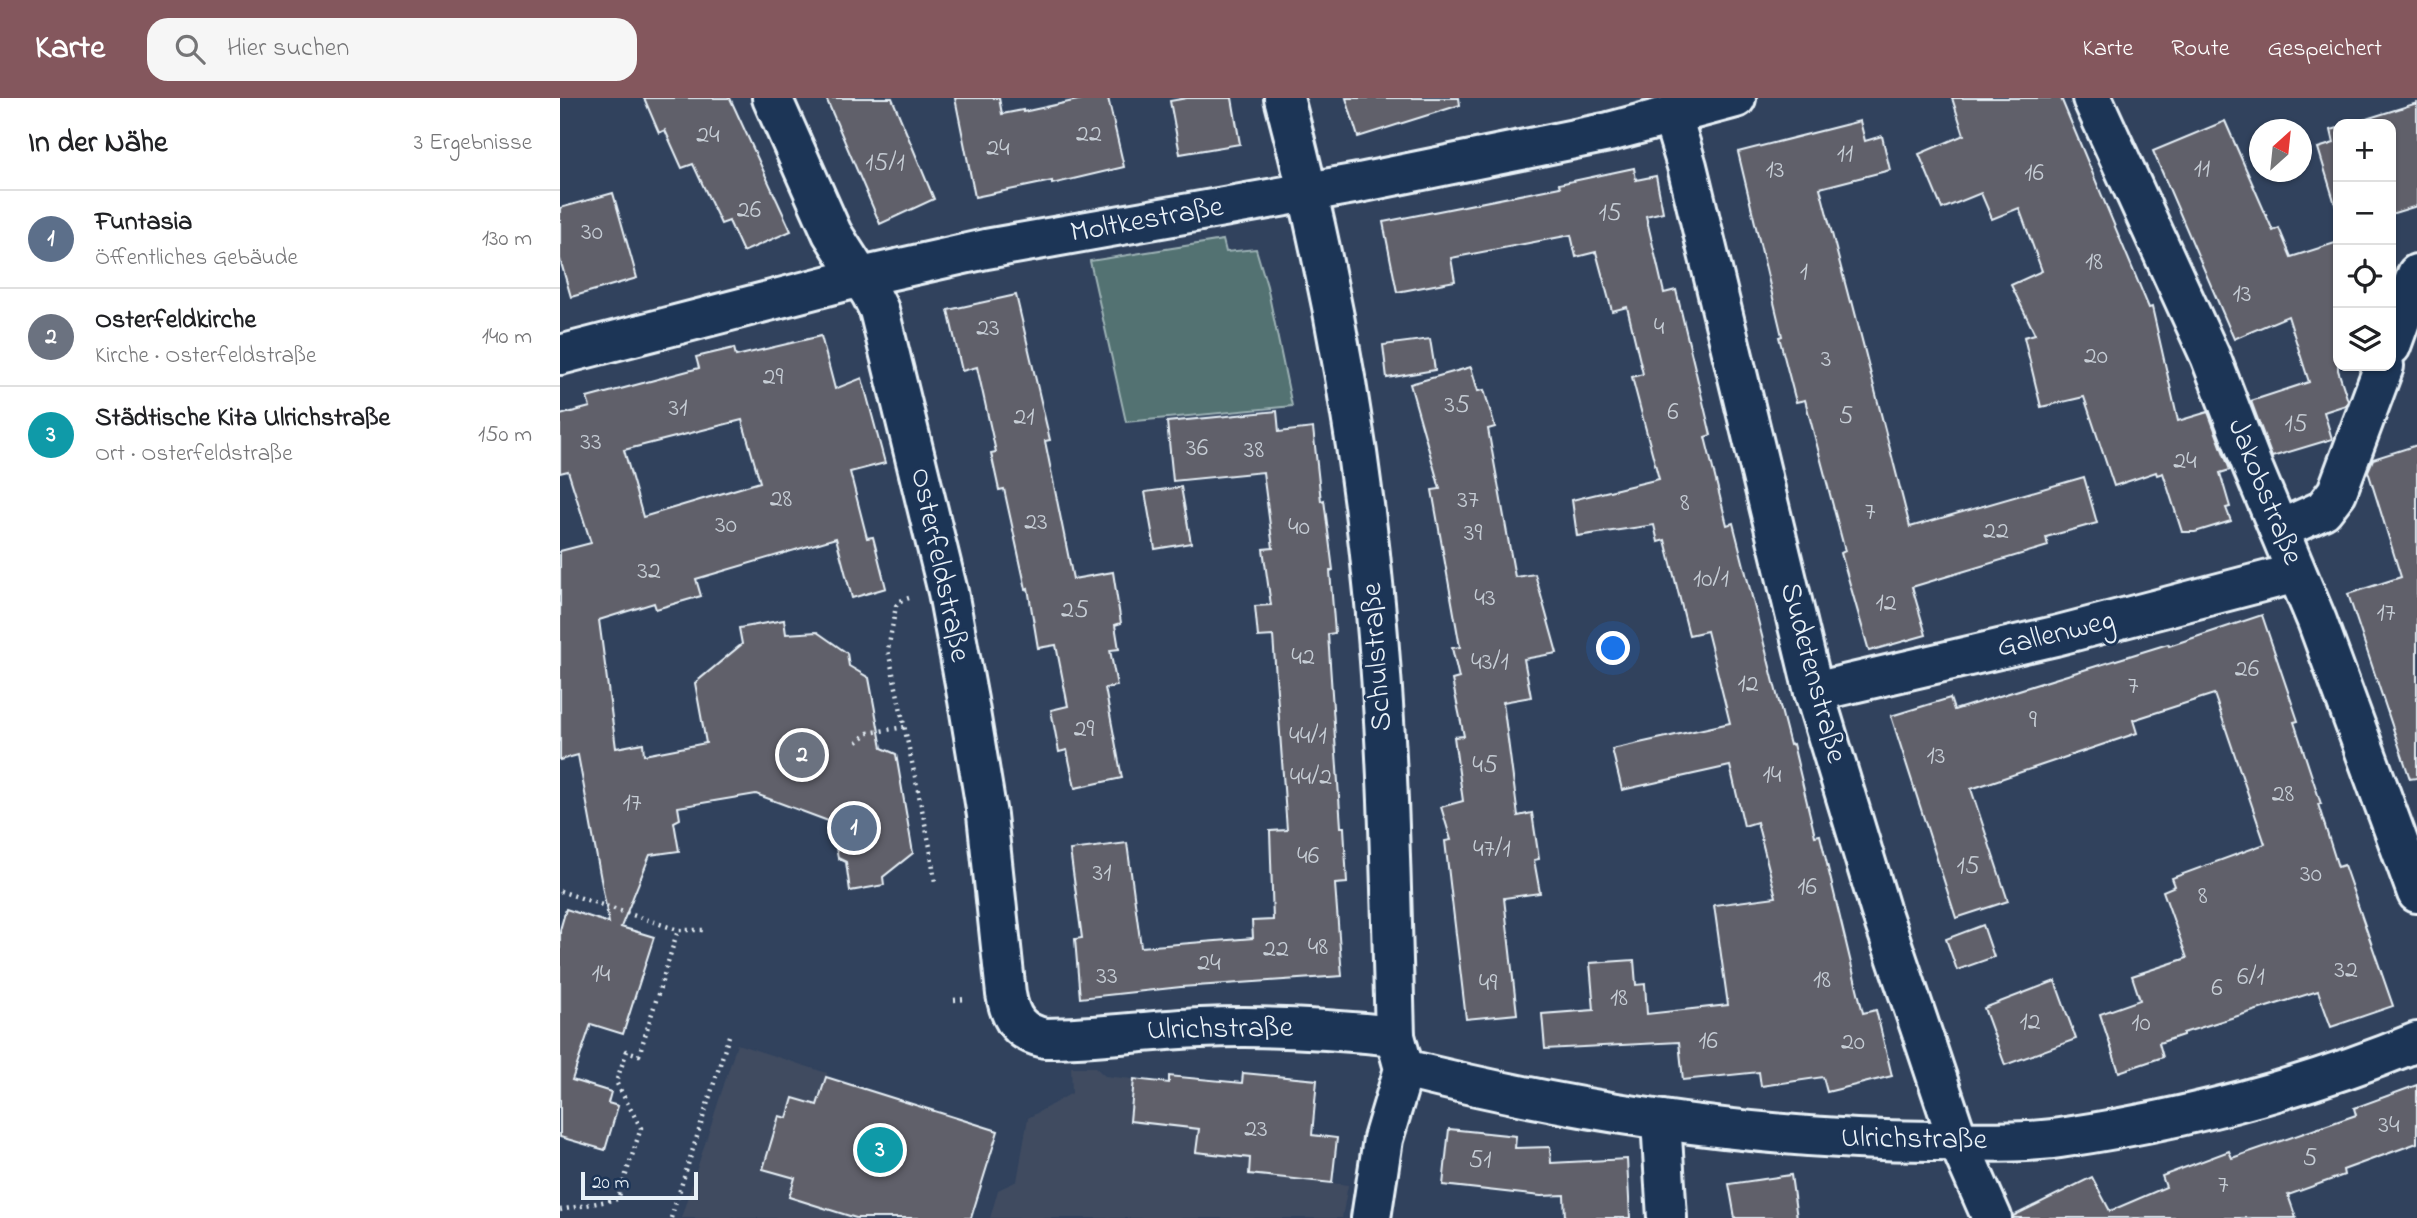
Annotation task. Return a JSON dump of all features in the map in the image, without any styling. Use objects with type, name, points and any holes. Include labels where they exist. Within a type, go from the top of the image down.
[{"type":"street","name":"Osterfeldstraße","points":[[772,98],[832,233],[879,310],[948,592],[987,815],[1009,1009],[1021,1030],[1032,1036],[1045,1038]]},
{"type":"street","name":"Schulstraße","points":[[1284,98],[1307,192],[1352,410],[1375,603],[1387,788],[1399,1053],[1371,1218]]},
{"type":"street","name":"Moltkestraße","points":[[560,355],[860,277],[986,249],[1497,156],[1672,116],[1737,98]]},
{"type":"street","name":"Jakobstraße","points":[[2092,98],[2210,356],[2317,621],[2417,893]]},
{"type":"street","name":"Sudetenstraße","points":[[1672,116],[1687,166],[1814,692],[1880,909],[1958,1141],[1992,1218]]},
{"type":"street","points":[[2396,332],[2417,274]]},
{"type":"street","points":[[2279,530],[2323,510],[2337,492],[2382,371]]},
{"type":"street","name":"Gallenweg","points":[[1814,692],[2055,636],[2296,573]]},
{"type":"street","name":"Ulrichstraße","points":[[1045,1038],[1236,1027],[1308,1028],[1399,1053],[1521,1097],[1661,1120],[1816,1138],[1958,1141],[2058,1138],[2201,1111],[2322,1078],[2417,1042]]},
{"type":"street","points":[[1661,1120],[1667,1218]]},
{"type":"path","points":[[935,882],[888,650],[897,606],[906,598],[948,592]]},
{"type":"path","points":[[857,742],[868,733],[905,727]]},
{"type":"path","points":[[560,891],[678,930],[704,930]]},
{"type":"path","points":[[560,1210],[618,1199],[641,1128],[616,1082],[627,1051],[639,1055],[678,930]]},
{"type":"path","points":[[671,1218],[729,1036]]},
{"type":"shaded area","points":[[737,1044],[827,1073],[827,1077],[998,1131],[971,1218],[681,1218]]},
{"type":"shaded area","points":[[1071,1067],[1095,1067],[1105,1076],[1168,1083],[1169,1076],[1241,1083],[1243,1073],[1317,1080],[1312,1134],[1337,1138],[1332,1183],[1348,1185],[1342,1218],[990,1218],[998,1190],[1017,1181],[1028,1118],[1072,1093]]},
{"type":"green space","points":[[1223,240],[1226,252],[1256,249],[1267,286],[1292,406],[1126,422],[1090,261]]},
{"type":"building","points":[[644,98],[730,98],[791,231],[743,252],[729,221],[721,224],[693,164],[682,168],[665,130],[659,133]]},
{"type":"building","points":[[826,98],[892,98],[934,199],[880,224]]},
{"type":"building","points":[[955,98],[999,98],[1002,114],[1087,98],[1108,98],[1124,167],[1052,184],[1052,181],[975,197]]},
{"type":"building","points":[[1187,98],[1232,98],[1240,144],[1180,154],[1170,101]]},
{"type":"building","points":[[1346,98],[1459,98],[1460,105],[1358,137]]},
{"type":"building","points":[[1952,98],[2061,98],[2149,308],[2152,307],[2178,421],[2208,412],[2230,470],[2220,473],[2230,507],[2226,508],[2231,521],[2195,532],[2182,532],[2163,473],[2157,475],[2156,472],[2114,486],[2084,397],[2041,407],[2024,337],[2035,334],[2011,285],[2042,271],[2019,208],[1992,219],[1981,193],[1942,209],[1919,154],[1964,135]]},
{"type":"building","points":[[2417,103],[2417,206],[2396,212],[2396,119],[2366,119]]},
{"type":"building","points":[[1860,121],[1865,141],[1882,136],[1890,170],[1820,188],[1910,527],[2084,477],[2097,523],[2046,537],[2048,546],[1912,587],[1926,635],[1869,651],[1841,553],[1845,551],[1805,400],[1796,402],[1738,152]]},
{"type":"building","points":[[2225,121],[2249,176],[2249,182],[2252,182],[2273,231],[2279,228],[2291,257],[2333,244],[2333,371],[2338,371],[2348,401],[2346,405],[2324,412],[2332,439],[2272,457],[2251,401],[2309,382],[2288,316],[2234,339],[2153,151]]},
{"type":"building","points":[[2333,143],[2333,198],[2318,148]]},
{"type":"building","points":[[1634,168],[1636,180],[1656,176],[1663,212],[1646,216],[1664,293],[1676,290],[1711,435],[1705,437],[1727,525],[1733,523],[1815,836],[1820,835],[1863,1013],[1876,1010],[1892,1076],[1827,1092],[1823,1077],[1761,1086],[1759,1072],[1683,1080],[1679,1042],[1545,1049],[1542,1014],[1594,1010],[1590,963],[1634,960],[1636,985],[1645,984],[1647,1014],[1728,1005],[1714,905],[1776,897],[1757,822],[1744,826],[1730,766],[1622,790],[1612,749],[1730,723],[1707,631],[1689,635],[1665,540],[1658,542],[1654,525],[1577,536],[1572,500],[1659,479],[1632,377],[1643,374],[1627,307],[1612,311],[1596,252],[1576,257],[1571,235],[1451,258],[1455,281],[1397,292],[1383,222],[1560,187],[1559,184]]},
{"type":"building","points":[[613,193],[637,278],[571,297],[560,259],[560,208]]},
{"type":"building","points":[[1016,295],[1050,440],[1045,441],[1073,579],[1113,572],[1121,623],[1115,625],[1119,649],[1110,650],[1117,686],[1105,688],[1122,778],[1075,788],[1067,750],[1059,752],[1051,710],[1068,706],[1056,645],[1038,648],[1028,588],[1026,589],[1004,489],[999,490],[991,453],[996,452],[977,367],[962,371],[948,310]]},
{"type":"building","points":[[821,336],[835,389],[862,378],[885,463],[850,472],[867,538],[873,537],[886,588],[852,598],[836,538],[696,579],[701,596],[656,609],[654,603],[599,620],[616,748],[643,743],[644,755],[706,743],[695,683],[742,644],[739,628],[784,620],[786,634],[817,632],[847,653],[849,666],[869,678],[882,748],[896,754],[913,853],[883,877],[884,885],[850,891],[846,862],[838,858],[831,822],[756,794],[678,807],[680,819],[674,822],[679,851],[650,855],[621,927],[654,937],[623,1034],[591,1024],[572,1080],[611,1092],[608,1103],[618,1106],[605,1150],[560,1137],[560,930],[566,909],[609,923],[578,755],[560,760],[560,551],[591,543],[568,471],[560,473],[560,415],[590,407],[587,398],[699,368],[696,357],[734,348],[736,356]],"holes":[[[742,420],[760,482],[643,517],[624,450]]]},
{"type":"building","points":[[1430,339],[1435,370],[1387,378],[1383,345]]},
{"type":"building","points":[[1471,367],[1478,391],[1484,390],[1495,427],[1488,429],[1515,577],[1535,574],[1557,653],[1524,659],[1531,697],[1503,702],[1518,816],[1532,813],[1539,859],[1534,860],[1540,893],[1504,898],[1517,1014],[1466,1019],[1445,841],[1451,840],[1441,807],[1463,801],[1454,737],[1464,736],[1452,680],[1459,678],[1452,648],[1460,647],[1432,490],[1440,489],[1410,384]]},
{"type":"building","points":[[1277,411],[1279,432],[1313,428],[1321,501],[1324,500],[1333,570],[1330,571],[1335,633],[1328,634],[1347,883],[1335,884],[1342,976],[1181,987],[1080,998],[1075,939],[1082,938],[1070,850],[1127,843],[1141,947],[1253,938],[1252,921],[1273,920],[1270,831],[1287,830],[1273,636],[1258,637],[1255,606],[1271,605],[1263,549],[1273,548],[1263,472],[1173,481],[1167,422]]},
{"type":"building","points":[[2417,445],[2417,778],[2410,779],[2348,594],[2401,577],[2368,471],[2373,459]]},
{"type":"building","points":[[1181,487],[1191,543],[1155,549],[1145,492]]},
{"type":"building","points":[[2262,615],[2298,721],[2294,722],[2338,867],[2344,865],[2393,1006],[2331,1027],[2318,991],[2183,1033],[2159,1043],[2163,1057],[2119,1072],[2100,1014],[2140,1000],[2132,976],[2187,958],[2163,891],[2175,886],[2172,878],[2265,844],[2214,694],[2133,720],[2137,733],[1971,789],[2008,901],[1956,918],[1891,716],[1950,698],[1954,710],[2168,644],[2169,646]]},
{"type":"building","points":[[1983,925],[1994,957],[1957,970],[1946,939]]},
{"type":"building","points":[[2055,981],[2076,1039],[2005,1065],[1984,1008]]},
{"type":"building","points":[[1243,1073],[1317,1080],[1312,1135],[1337,1138],[1332,1183],[1249,1174],[1250,1158],[1196,1152],[1199,1129],[1130,1121],[1134,1079],[1169,1083],[1169,1076],[1242,1083]]},
{"type":"building","points":[[826,1077],[998,1131],[971,1218],[856,1218],[789,1197],[795,1178],[763,1169],[779,1116],[787,1118],[793,1098],[817,1105]]},
{"type":"building","points":[[2417,1085],[2417,1143],[2343,1170],[2344,1175],[2288,1195],[2296,1218],[2013,1218],[2092,1177],[2110,1211],[2166,1187],[2162,1176],[2229,1151],[2232,1158],[2356,1115],[2354,1108]]},
{"type":"building","points":[[1449,1129],[1516,1136],[1515,1148],[1550,1147],[1551,1163],[1627,1159],[1630,1218],[1565,1218],[1564,1195],[1541,1196],[1443,1185]]},
{"type":"building","points":[[1791,1175],[1797,1218],[1735,1218],[1729,1184]]},
{"type":"place","name":"Osterfeldkirche","points":[[802,755]]},
{"type":"place","name":"Funtasia","points":[[854,828]]},
{"type":"place","name":"Städtische Kita Ulrichstraße","points":[[880,1150]]}]
